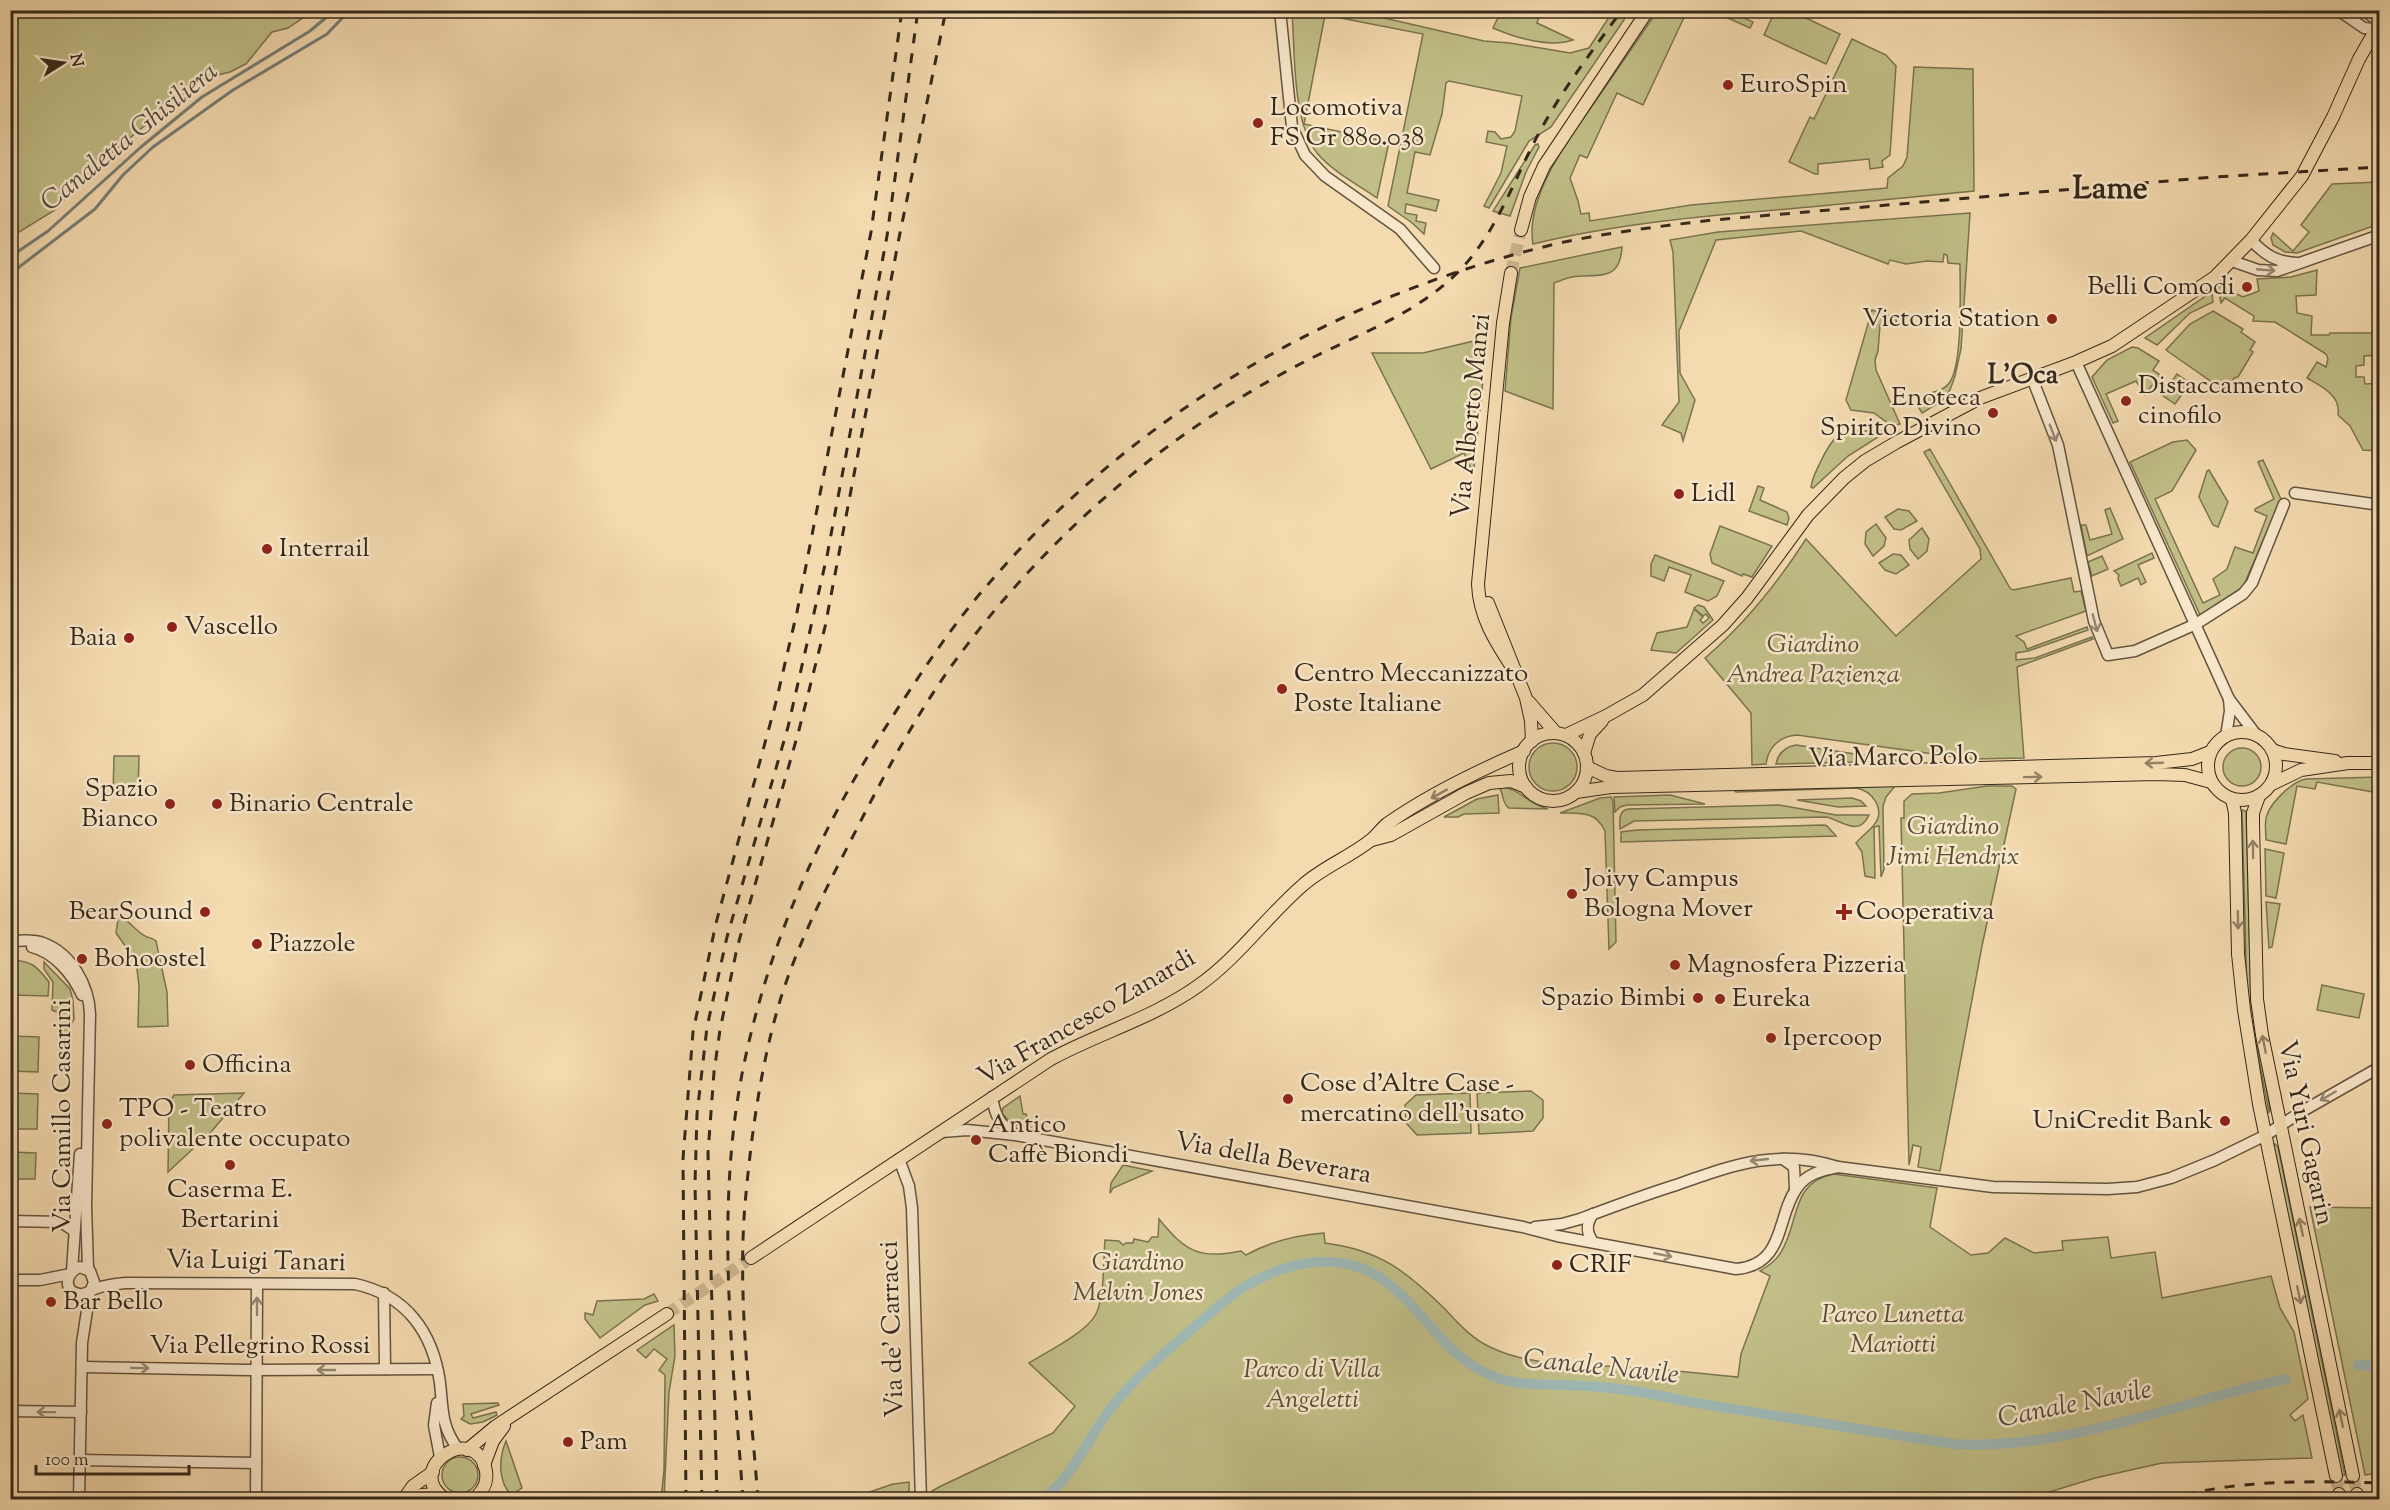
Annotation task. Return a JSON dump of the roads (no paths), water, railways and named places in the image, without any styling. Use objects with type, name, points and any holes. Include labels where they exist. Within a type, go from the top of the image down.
[{"type":"main road","points":[[1521,230],[1530,197],[1544,166],[1648,10]]},
{"type":"main road","points":[[1561,734],[1577,743],[1584,753],[1587,766],[1585,778],[1576,792],[1568,797],[1548,800],[1534,795],[1526,787],[1520,771],[1528,746],[1544,734],[1561,734],[1606,716],[1656,685],[1723,625],[1747,598],[1808,515],[1858,466],[1890,445],[1973,402],[2112,346],[2201,288],[2252,240],[2305,171],[2378,24]]},
{"type":"main road","name":"Via Alberto Manzi","points":[[1511,273],[1503,323],[1480,564],[1488,603],[1526,699],[1530,716],[1528,746]]},
{"type":"main road","name":"Via Alberto Manzi","points":[[1526,699],[1561,734]]},
{"type":"main road","points":[[1584,753],[1590,734],[1606,716]]},
{"type":"main road","points":[[2348,763],[2298,771],[2272,784],[2259,796],[2246,801],[2232,799],[2218,792],[2211,782],[2208,768],[2210,752],[2226,736],[2240,732],[2257,736],[2272,750],[2284,754],[2348,763],[2379,763]]},
{"type":"main road","name":"Via Francesco Zanardi","points":[[751,1258],[1051,1059],[1184,996],[1230,959],[1294,893],[1316,874],[1371,840],[1386,825],[1434,796],[1528,746]]},
{"type":"main road","points":[[2272,750],[2276,767],[2272,784]]},
{"type":"main road","name":"Via Marco Polo","points":[[1587,766],[1612,777],[1760,774],[2156,763],[2192,759],[2210,752]]},
{"type":"main road","name":"Via Marco Polo","points":[[1576,792],[1611,787],[2156,774],[2185,775],[2211,782]]},
{"type":"main road","name":"Via Francesco Zanardi","points":[[1371,840],[1391,836],[1466,793],[1489,783],[1511,782],[1526,787]]},
{"type":"main road","name":"Via Yuri Gagarin","points":[[2259,796],[2253,813],[2257,999],[2262,1035],[2353,1476]]},
{"type":"main road","name":"Via Yuri Gagarin","points":[[2232,799],[2235,813],[2241,991],[2266,1135],[2336,1476]]},
{"type":"main road","points":[[443,1498],[434,1484],[433,1472],[440,1457],[446,1452],[463,1449],[667,1314]]},
{"type":"main road","points":[[484,1465],[493,1441],[508,1420]]},
{"type":"main road","points":[[463,1449],[477,1456],[484,1465],[486,1477],[484,1486],[472,1500]]},
{"type":"main road","points":[[403,1500],[413,1486],[433,1472]]},
{"type":"main road","points":[[411,1500],[421,1495],[443,1498]]},
{"type":"street","points":[[1280,10],[1292,127],[1305,155],[1325,176],[1400,229],[1434,268]]},
{"type":"street","points":[[2338,10],[2367,30],[2378,24],[2373,16],[2363,10]]},
{"type":"street","points":[[2232,261],[2272,272],[2379,235]]},
{"type":"street","points":[[2252,240],[2269,257],[2283,262],[2300,263]]},
{"type":"street","points":[[2076,362],[2229,699],[2257,736]]},
{"type":"street","points":[[2032,378],[2058,445],[2094,621],[2107,654],[2110,656],[2131,653],[2196,624],[2231,603],[2249,588],[2284,504]]},
{"type":"street","points":[[2295,493],[2379,505]]},
{"type":"street","points":[[2226,736],[2230,711],[2229,699]]},
{"type":"street","name":"Via Camillo Casarini","points":[[10,943],[34,940],[50,946],[77,971],[88,993],[90,1014],[86,1206],[90,1271]]},
{"type":"street","name":"Via Camillo Casarini","points":[[10,943],[47,952],[73,978],[81,994],[84,1017],[79,1167],[71,1272]]},
{"type":"street","name":"Via della Beverara","points":[[1523,1227],[1562,1224],[1739,1163],[1782,1159],[1823,1162],[1838,1167],[1993,1187],[2122,1188],[2148,1185],[2215,1160],[2266,1135],[2280,1124],[2379,1067]]},
{"type":"street","points":[[992,1097],[998,1120],[1015,1135]]},
{"type":"street","name":"Via della Beverara","points":[[939,1132],[967,1130],[1015,1135],[1523,1227],[1736,1269],[1754,1264],[1768,1253],[1777,1240],[1795,1189],[1809,1176],[1838,1167]]},
{"type":"street","name":"Via de' Carracci","points":[[899,1159],[909,1186],[912,1208],[921,1500]]},
{"type":"street","points":[[1782,1159],[1794,1167],[1795,1189]]},
{"type":"street","points":[[1593,1214],[1588,1221],[1587,1228],[1588,1235],[1593,1242]]},
{"type":"street","points":[[10,1221],[61,1222],[73,1230]]},
{"type":"street","points":[[10,1280],[40,1280],[71,1272],[80,1267],[90,1271],[94,1282],[90,1291],[82,1343],[79,1500]]},
{"type":"street","name":"Via Luigi Tanari","points":[[90,1271],[126,1283]]},
{"type":"street","points":[[71,1272],[67,1280],[73,1290],[82,1343]]},
{"type":"street","points":[[40,1280],[73,1290],[90,1291]]},
{"type":"street","name":"Via Luigi Tanari","points":[[90,1291],[126,1283],[355,1284],[384,1293],[399,1303],[423,1331],[437,1369],[446,1431],[463,1449]]},
{"type":"street","points":[[256,1500],[257,1284]]},
{"type":"street","points":[[384,1293],[384,1370]]},
{"type":"street","name":"Via Pellegrino Rossi","points":[[82,1367],[256,1370],[437,1369]]},
{"type":"street","name":"Via Luigi Tanari","points":[[440,1391],[434,1425],[440,1457]]},
{"type":"street","points":[[10,1411],[81,1412]]},
{"type":"street","points":[[80,1460],[256,1463]]},
{"type":"waterway","name":"Canaletta Ghisiliera","points":[[10,257],[48,231],[141,147],[202,97],[310,31],[335,10]]},
{"type":"waterway","points":[[10,274],[95,209],[123,175],[153,147],[233,90],[327,34],[350,10]]},
{"type":"waterway","name":"Canale Navile","points":[[1041,1500],[1061,1482],[1121,1396],[1164,1353],[1223,1302],[1242,1288],[1274,1272],[1293,1266],[1320,1262],[1349,1264],[1373,1273],[1393,1287],[1464,1359],[1486,1373],[1505,1380],[1524,1384],[1590,1386],[1625,1390],[1953,1444],[1995,1444],[2079,1433],[2286,1379]]},
{"type":"waterway","name":"Canale Navile","points":[[2358,1365],[2380,1366]]},
{"type":"tunnel","points":[[1511,273],[1521,230]]},
{"type":"tunnel","points":[[667,1314],[751,1258]]},
{"type":"tunnel","points":[[2336,1476],[2339,1494]]},
{"type":"tunnel","points":[[2353,1476],[2357,1494]]},
{"type":"railway","points":[[686,1500],[683,1159],[693,1032],[716,923],[775,706],[797,612],[871,232],[902,10]]},
{"type":"railway","points":[[702,1500],[695,1184],[697,1114],[707,1027],[727,937],[788,727],[827,556],[887,236],[918,10]]},
{"type":"railway","points":[[717,1500],[708,1153],[714,1072],[720,1030],[737,948],[799,730],[825,627],[899,238],[946,10]]},
{"type":"railway","points":[[758,1500],[746,1352],[743,1240],[750,1154],[761,1078],[779,1004],[801,942],[884,776],[909,732],[972,638],[1020,581],[1072,528],[1126,479],[1191,430],[1228,406],[1304,362],[1407,311],[1426,299],[1461,269],[1474,254],[1495,221],[1539,133],[1558,101],[1622,10]]},
{"type":"railway","points":[[1257,118],[1259,127]]},
{"type":"railway","points":[[743,1500],[728,1281],[730,1172],[735,1118],[744,1064],[770,966],[806,874],[827,829],[876,742],[923,671],[952,629],[984,589],[1042,526],[1105,469],[1173,417],[1244,370],[1319,329],[1397,294],[1478,265],[1560,243],[1617,232],[1713,220],[2214,177],[2380,167]]},
{"type":"railway","points":[[2166,1500],[2192,1493],[2245,1485],[2299,1482],[2380,1483]]},
{"type":"place","name":"EuroSpin","points":[[1728,85]]},
{"type":"place","name":"Locomotiva FS Gr 880.038","points":[[1258,123]]},
{"type":"place","name":"Belli Comodi","points":[[2247,287]]},
{"type":"place","name":"Victoria Station","points":[[2052,319]]},
{"type":"place","name":"Distaccamento cinofilo","points":[[2126,401]]},
{"type":"place","name":"Enoteca Spirito Divino","points":[[1993,413]]},
{"type":"place","name":"Lidl","points":[[1679,494]]},
{"type":"place","name":"Interrail","points":[[267,549]]},
{"type":"place","name":"Vascello","points":[[172,627]]},
{"type":"place","name":"Baia","points":[[129,638]]},
{"type":"place","name":"Centro Meccanizzato Poste Italiane","points":[[1282,689]]},
{"type":"place","name":"Spazio Bianco","points":[[170,804]]},
{"type":"place","name":"Binario Centrale","points":[[217,804]]},
{"type":"place","name":"Joivy Campus Bologna Mover","points":[[1572,894]]},
{"type":"place","name":"BearSound","points":[[205,912]]},
{"type":"place","name":"Cooperativa","points":[[1844,912]]},
{"type":"place","name":"Piazzole","points":[[257,944]]},
{"type":"place","name":"Bohoostel","points":[[82,959]]},
{"type":"place","name":"Magnosfera Pizzeria","points":[[1675,965]]},
{"type":"place","name":"Spazio Bimbi","points":[[1698,998]]},
{"type":"place","name":"Eureka","points":[[1720,999]]},
{"type":"place","name":"Ipercoop","points":[[1771,1038]]},
{"type":"place","name":"Officina","points":[[190,1065]]},
{"type":"place","name":"Cose d'Altre Case - mercatino dell'usato","points":[[1288,1099]]},
{"type":"place","name":"UniCredit Bank","points":[[2225,1121]]},
{"type":"place","name":"TPO - Teatro polivalente occupato","points":[[107,1124]]},
{"type":"place","name":"Antico Caffè Biondi","points":[[976,1140]]},
{"type":"place","name":"Caserma E. Bertarini","points":[[230,1165]]},
{"type":"place","name":"CRIF","points":[[1557,1265]]},
{"type":"place","name":"Bar Bello","points":[[51,1302]]},
{"type":"place","name":"Pam","points":[[568,1442]]},
{"type":"district","name":"Lame","points":[[2110,190]]},
{"type":"district","name":"L'Oca","points":[[2023,376]]},
{"type":"park label","name":"Giardino Andrea Pazienza","points":[[1813,660]]},
{"type":"park label","name":"Giardino Jimi Hendrix","points":[[1953,842]]},
{"type":"park label","name":"Giardino Melvin Jones","points":[[1138,1278]]},
{"type":"park label","name":"Parco Lunetta Mariotti","points":[[1893,1330]]},
{"type":"park label","name":"Parco di Villa Angeletti","points":[[1312,1385]]}]
